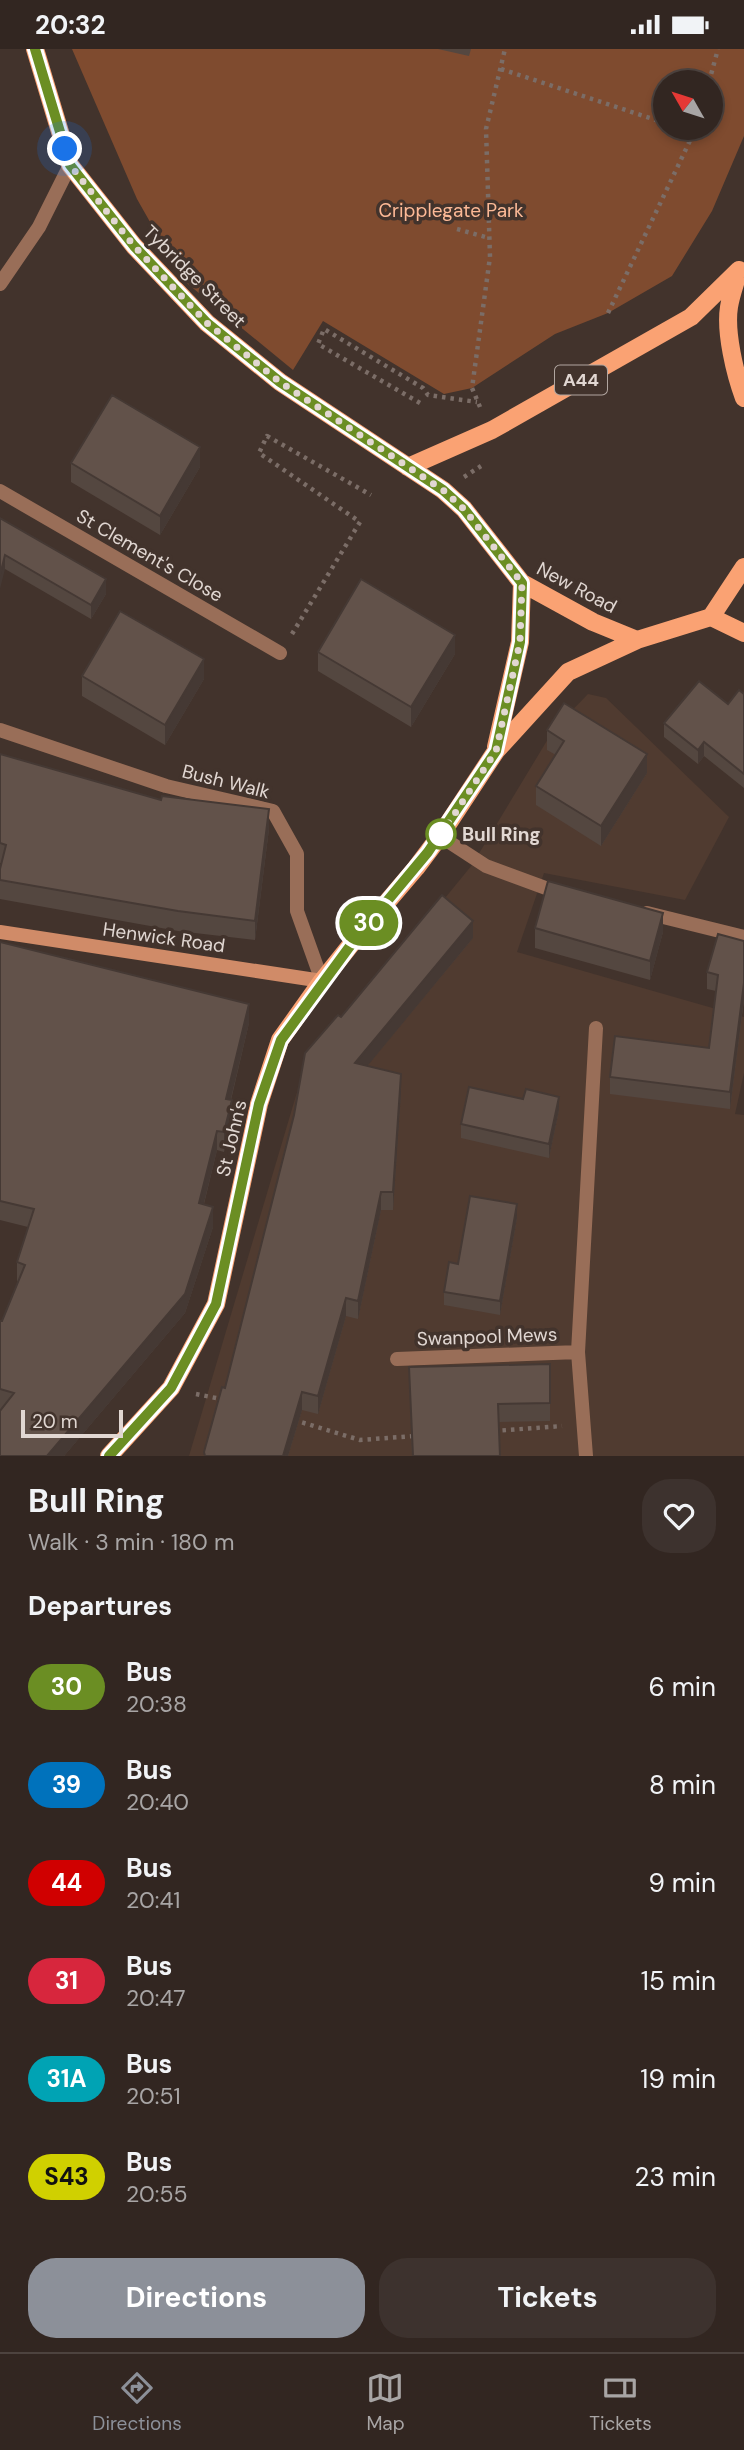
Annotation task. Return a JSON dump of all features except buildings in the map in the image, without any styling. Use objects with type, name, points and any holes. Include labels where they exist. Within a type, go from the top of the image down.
[{"type":"main road","name":"Tybridge Street","points":[[35,49],[70,165],[134,246],[207,323],[280,382],[408,467]]},
{"type":"main road","name":"A44","points":[[408,467],[492,431],[691,317],[742,265]]},
{"type":"main road","name":"A44","points":[[742,265],[729,307],[729,332],[739,386],[744,398]]},
{"type":"main road","name":"New Road","points":[[408,467],[443,490],[464,509],[522,583],[593,622],[637,640]]},
{"type":"main road","points":[[637,640],[711,617],[744,566]]},
{"type":"main road","name":"St John's","points":[[496,751],[520,642],[522,583]]},
{"type":"main road","points":[[711,617],[744,633]]},
{"type":"main road","name":"St John's","points":[[116,1453],[171,1388],[216,1304],[259,1104],[281,1040],[322,981],[440,836],[496,751],[568,672],[637,640]]},
{"type":"main road","name":"Henwick Road","points":[[0,932],[322,981]]},
{"type":"street","points":[[0,284],[4,267],[39,226],[70,165]]},
{"type":"street","name":"St Clement's Close","points":[[0,491],[280,653]]},
{"type":"street","name":"Bush Walk","points":[[0,730],[166,786],[273,811],[297,854],[297,911],[322,981]]},
{"type":"street","points":[[440,836],[486,866],[550,891],[576,897]]},
{"type":"street","points":[[629,909],[744,937]]},
{"type":"street","points":[[586,1456],[578,1352],[596,1028]]},
{"type":"street","name":"Swanpool Mews","points":[[397,1359],[578,1352]]},
{"type":"path","points":[[420,403],[318,344],[324,329],[424,388],[428,395],[477,402],[472,388],[490,257],[486,128],[505,49]]},
{"type":"path","points":[[712,70],[718,49]]},
{"type":"path","points":[[500,69],[653,119]]},
{"type":"path","points":[[608,313],[690,140]]},
{"type":"path","points":[[457,229],[489,237]]},
{"type":"path","points":[[280,653],[359,522],[259,453],[267,436],[372,495]]},
{"type":"path","points":[[171,1388],[225,1400]]},
{"type":"path","points":[[287,1418],[360,1440],[426,1435]]},
{"type":"path","points":[[492,1431],[584,1424]]},
{"type":"shaded area","points":[[588,694],[606,698],[729,817],[685,900],[544,873],[517,952],[744,1017],[744,1073],[735,1114],[744,1115],[744,1456],[189,1456],[303,1072],[472,865],[554,729]]},
{"type":"green space","name":"Cripplegate Park","points":[[72,49],[744,49],[744,136],[712,211],[672,276],[608,313],[555,334],[472,388],[444,394],[323,321],[293,370],[183,280],[137,199]]},
{"type":"bus line","name":"30","points":[[35,49],[70,165],[134,246],[207,323],[280,382],[443,490],[464,509],[522,583],[520,642],[496,751],[440,836],[322,981],[281,1040],[259,1104],[216,1304],[171,1388],[109,1456]]},
{"type":"place","name":"Bull Ring","points":[[441,834]]},
{"type":"route","points":[[65,149],[70,165],[134,246],[207,323],[280,382],[443,490],[464,509],[522,583],[520,642],[496,751],[440,836],[441,834]]}]
